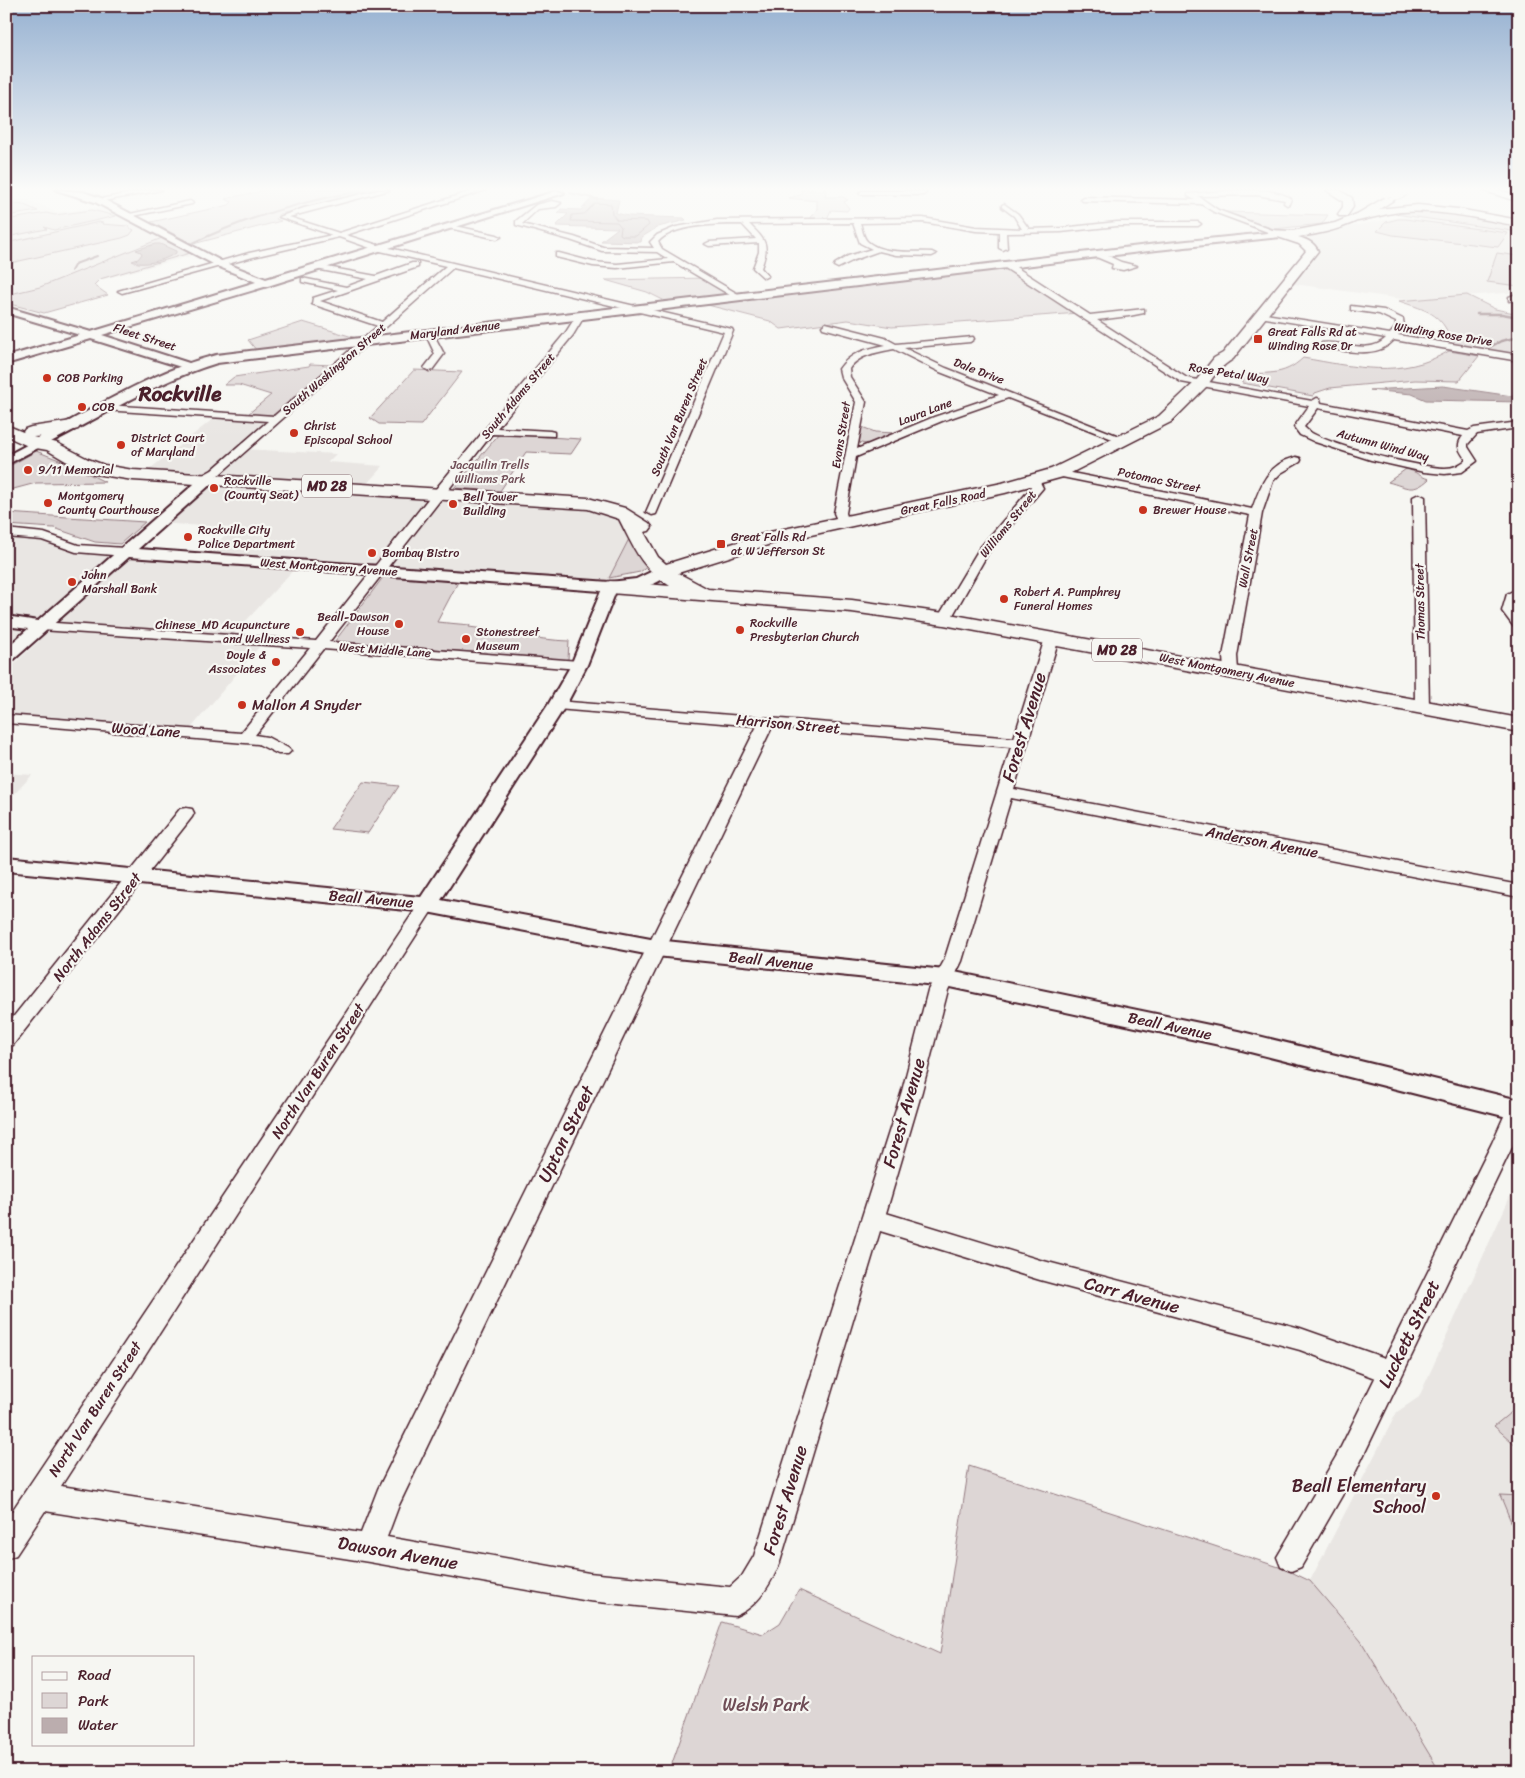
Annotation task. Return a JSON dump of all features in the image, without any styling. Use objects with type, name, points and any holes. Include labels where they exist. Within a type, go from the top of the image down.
[{"type":"main road","name":"Maryland Avenue","points":[[72,426],[107,408],[182,364],[930,273]]},
{"type":"main road","name":"Great Falls Road","points":[[669,570],[770,538],[986,492],[1056,473],[1165,418],[1204,382],[1231,361],[1228,356],[1294,273]]},
{"type":"main road","name":"MD 28","points":[[6,421],[82,463],[101,470],[133,475],[439,492],[586,503],[624,516],[640,524],[648,521],[669,570],[687,589],[705,595],[755,599]]},
{"type":"main road","points":[[41,440],[48,432],[72,426]]},
{"type":"main road","name":"MD 28","points":[[6,430],[41,440]]},
{"type":"main road","name":"MD 28","points":[[624,516],[650,560],[707,587],[755,599]]},
{"type":"main road","points":[[610,587],[705,595]]},
{"type":"main road","name":"West Montgomery Avenue","points":[[755,599],[852,606],[944,619],[1519,725]]},
{"type":"street","points":[[122,292],[189,273]]},
{"type":"street","points":[[241,273],[268,283]]},
{"type":"street","points":[[6,361],[300,273]]},
{"type":"street","points":[[350,273],[377,278]]},
{"type":"street","points":[[384,325],[315,302],[316,300],[392,273]]},
{"type":"street","name":"South Washington Street","points":[[6,656],[443,273]]},
{"type":"street","points":[[485,273],[633,308]]},
{"type":"street","points":[[697,273],[736,296]]},
{"type":"street","points":[[761,273],[764,276]]},
{"type":"street","points":[[1019,273],[1088,318],[1141,311]]},
{"type":"street","points":[[309,281],[346,289]]},
{"type":"street","points":[[1519,295],[1512,299],[1519,302]]},
{"type":"street","name":"South Van Buren Street","points":[[633,308],[729,331],[648,521]]},
{"type":"street","points":[[1325,345],[1373,348],[1384,345],[1400,328],[1400,321],[1381,312],[1354,308]]},
{"type":"street","name":"Fleet Street","points":[[6,310],[182,364]]},
{"type":"street","name":"South Adams Street","points":[[378,571],[488,431],[576,325],[581,315]]},
{"type":"street","name":"Winding Rose Drive","points":[[1259,316],[1293,324],[1304,323],[1519,358]]},
{"type":"street","name":"Rose Petal Way","points":[[1088,318],[1181,378],[1472,433]]},
{"type":"street","name":"Dale Drive","points":[[826,326],[871,336],[943,370],[1124,440]]},
{"type":"street","points":[[429,333],[440,354],[429,368]]},
{"type":"street","name":"Evans Street","points":[[843,522],[840,513],[861,402],[856,390],[846,377],[844,367],[850,359],[860,354],[895,347],[970,339]]},
{"type":"street","name":"Laura Lane","points":[[851,455],[938,419],[1008,396]]},
{"type":"street","name":"Autumn Wind Way","points":[[1317,403],[1299,427],[1304,433],[1319,440],[1424,470],[1459,470],[1469,466],[1472,460],[1463,443],[1472,433]]},
{"type":"street","points":[[107,408],[277,419]]},
{"type":"street","points":[[1472,433],[1519,425]]},
{"type":"street","points":[[488,431],[550,434]]},
{"type":"street","points":[[6,461],[41,440]]},
{"type":"street","name":"Wall Street","points":[[1231,671],[1230,656],[1256,513],[1268,480],[1277,471],[1296,460]]},
{"type":"street","name":"Potomac Street","points":[[1056,473],[1256,513]]},
{"type":"street","name":"Williams Street","points":[[944,619],[983,552],[1037,488],[1034,480]]},
{"type":"street","name":"Thomas Street","points":[[1419,497],[1422,707]]},
{"type":"street","points":[[6,533],[44,537],[76,548],[125,552]]},
{"type":"street","name":"West Montgomery Avenue","points":[[125,552],[610,587],[624,586],[655,578],[669,570]]},
{"type":"street","name":"West Montgomery Avenue","points":[[533,582],[620,580],[669,570]]},
{"type":"street","points":[[245,738],[378,571]]},
{"type":"street","name":"North Van Buren Street","points":[[6,1545],[557,705],[579,665],[610,587]]},
{"type":"street","points":[[1519,592],[1512,598],[1509,612],[1519,624]]},
{"type":"street","points":[[6,621],[41,626]]},
{"type":"street","points":[[6,628],[41,626]]},
{"type":"street","name":"West Middle Lane","points":[[41,626],[579,665]]},
{"type":"street","name":"Forest Avenue","points":[[752,1586],[766,1562],[912,1092],[938,990],[953,961],[1052,638]]},
{"type":"street","name":"Harrison Street","points":[[557,705],[1019,743]]},
{"type":"street","name":"Wood Lane","points":[[6,720],[245,738],[262,740],[282,751]]},
{"type":"street","name":"Upton Street","points":[[369,1548],[388,1499],[762,734],[766,722]]},
{"type":"street","name":"Anderson Avenue","points":[[1004,792],[1519,892]]},
{"type":"street","name":"North Adams Street","points":[[6,1040],[186,813]]},
{"type":"street","name":"Beall Avenue","points":[[9,866],[427,905],[656,948],[732,958],[945,978],[1238,1040],[1518,1108]]},
{"type":"street","name":"Luckett Street","points":[[1291,1557],[1346,1464],[1503,1143],[1518,1108]]},
{"type":"street","name":"Carr Avenue","points":[[873,1219],[1040,1270],[1300,1339],[1390,1372]]},
{"type":"street","name":"Dawson Avenue","points":[[38,1496],[369,1548],[589,1586],[735,1602],[752,1586]]},
{"type":"shaded area","points":[[6,273],[127,273],[70,288],[12,307],[6,307]]},
{"type":"shaded area","points":[[1295,273],[1519,273],[1519,292],[1409,300],[1287,283]]},
{"type":"shaded area","points":[[218,415],[277,419],[243,449],[336,454],[328,462],[383,466],[363,488],[498,496],[621,514],[630,537],[609,579],[549,579],[298,565],[230,638],[264,641],[187,733],[19,720],[6,732],[6,671],[39,641],[14,642],[6,649],[6,533],[33,535],[76,548],[202,558],[232,528],[159,523],[206,481],[141,476]]},
{"type":"shaded area","points":[[6,773],[32,775],[6,803]]},
{"type":"shaded area","name":"Beall Elementary School","points":[[1519,1177],[1519,1772],[1440,1772],[1248,1701],[1397,1412],[1419,1397]]},
{"type":"green space","points":[[75,273],[121,273],[100,279],[94,285],[108,295],[44,313],[6,303],[6,295],[40,287]]},
{"type":"green space","points":[[930,273],[1019,273],[1079,313],[892,327],[848,320],[781,329],[770,321],[692,301],[671,304],[647,292],[605,280],[708,278],[736,296]]},
{"type":"green space","points":[[1490,273],[1519,273],[1519,286],[1487,282]]},
{"type":"green space","points":[[1467,295],[1495,309],[1519,314],[1519,357],[1441,346],[1449,335],[1440,321],[1422,309],[1399,301]]},
{"type":"green space","points":[[303,322],[356,338],[257,351],[248,340]]},
{"type":"green space","points":[[1449,351],[1479,356],[1459,381],[1415,380],[1330,388],[1315,393],[1313,396],[1242,383],[1241,375],[1281,371],[1288,369],[1303,358],[1359,367],[1395,368],[1431,360]]},
{"type":"green space","points":[[310,364],[332,365],[274,415],[248,414],[271,395],[239,385],[224,385],[234,377],[309,366]]},
{"type":"green space","points":[[414,370],[462,372],[421,425],[379,424],[370,418]]},
{"type":"green space","points":[[862,427],[875,432],[895,433],[877,442],[863,444],[859,442]]},
{"type":"green space","name":"Jacquilin Trells Williams Park","points":[[499,434],[581,439],[571,454],[526,452],[500,491],[454,488]]},
{"type":"green space","points":[[36,451],[67,463],[105,482],[36,483],[6,491],[6,468]]},
{"type":"green space","points":[[1406,469],[1429,479],[1414,488],[1388,482]]},
{"type":"green space","points":[[6,513],[145,522],[120,544],[95,542],[54,528],[6,525]]},
{"type":"green space","points":[[630,537],[647,567],[640,572],[609,578]]},
{"type":"green space","name":"Beall-Dawson House","points":[[384,576],[458,582],[437,622],[470,625],[469,627],[569,641],[568,660],[335,641]]},
{"type":"green space","points":[[363,782],[399,786],[368,833],[330,829]]},
{"type":"green space","points":[[1516,1408],[1519,1409],[1519,1448],[1494,1426]]},
{"type":"green space","name":"Welsh Park","points":[[969,1466],[1285,1569],[1310,1581],[1361,1641],[1440,1772],[669,1772],[722,1622],[763,1634],[780,1623],[799,1590],[940,1654]]},
{"type":"green space","points":[[1500,1495],[1519,1496],[1519,1541]]},
{"type":"water","points":[[1443,386],[1519,397],[1519,402],[1426,400],[1412,394],[1369,390]]},
{"type":"waterway","points":[[1477,314],[1502,314],[1519,317]]},
{"type":"waterway","points":[[1486,349],[1501,341],[1519,337]]},
{"type":"place","name":"Great Falls Rd at Winding Rose Dr","points":[[1258,339]]},
{"type":"place","name":"COB Parking","points":[[47,378]]},
{"type":"place","name":"COB","points":[[82,407]]},
{"type":"place","name":"Christ Episcopal School","points":[[294,433]]},
{"type":"place","name":"District Court of Maryland","points":[[121,445]]},
{"type":"place","name":"9/11 Memorial","points":[[28,470]]},
{"type":"place","name":"Rockville (County Seat)","points":[[214,488]]},
{"type":"place","name":"Montgomery County Courthouse","points":[[48,503]]},
{"type":"place","name":"Bell Tower Building","points":[[453,504]]},
{"type":"place","name":"Brewer House","points":[[1143,510]]},
{"type":"place","name":"Rockville City Police Department","points":[[188,537]]},
{"type":"place","name":"Great Falls Rd at W Jefferson St","points":[[721,544]]},
{"type":"place","name":"Bombay Bistro","points":[[372,553]]},
{"type":"place","name":"John Marshall Bank","points":[[72,582]]},
{"type":"place","name":"Robert A. Pumphrey Funeral Homes","points":[[1004,599]]},
{"type":"place","name":"Beall-Dawson House","points":[[399,624]]},
{"type":"place","name":"Rockville Presbyterian Church","points":[[740,630]]},
{"type":"place","name":"Chinese_MD Acupuncture and Wellness","points":[[300,632]]},
{"type":"place","name":"Stonestreet Museum","points":[[466,639]]},
{"type":"place","name":"Doyle & Associates","points":[[276,662]]},
{"type":"place","name":"Mallon A Snyder","points":[[242,705]]},
{"type":"place","name":"Beall Elementary School","points":[[1436,1496]]},
{"type":"district","name":"Rockville","points":[[180,394]]}]
